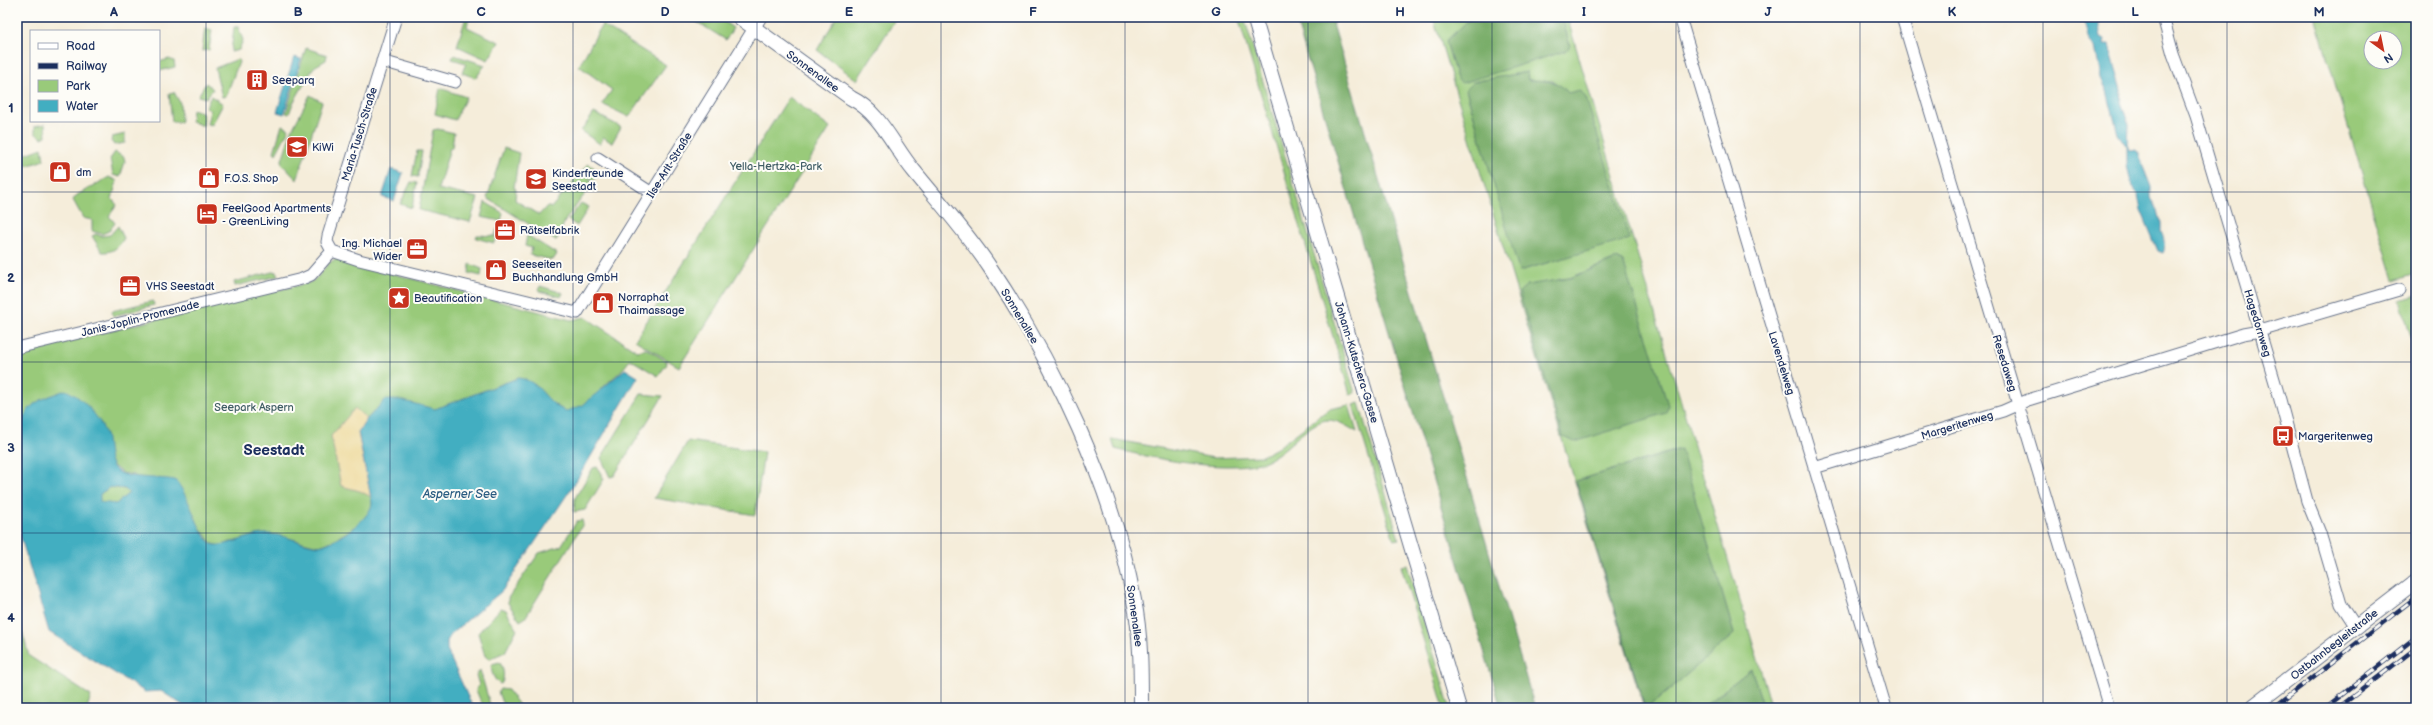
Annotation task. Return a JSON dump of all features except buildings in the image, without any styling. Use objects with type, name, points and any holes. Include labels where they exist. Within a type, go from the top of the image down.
[{"type":"street","name":"Maria-Tusch-Straße","points":[[332,251],[327,242],[328,236],[396,17]]},
{"type":"street","name":"Sonnenallee","points":[[739,17],[758,22],[851,98],[867,107],[906,162],[972,242],[1025,323],[1071,412],[1118,537],[1135,607],[1140,645],[1141,708]]},
{"type":"street","name":"Johann-Kutschera-Gasse","points":[[1254,17],[1460,708]]},
{"type":"street","name":"Lavendelweg","points":[[1680,17],[1886,708]]},
{"type":"street","name":"Resedaweg","points":[[1902,17],[2109,708]]},
{"type":"street","name":"Hagedornweg","points":[[2163,17],[2173,54],[2196,116],[2295,449],[2299,476],[2306,501],[2320,532],[2341,604],[2356,626]]},
{"type":"street","name":"Ilse-Arlt-Straße","points":[[332,251],[360,260],[577,313],[758,22]]},
{"type":"street","points":[[382,61],[455,82]]},
{"type":"street","points":[[598,158],[652,193]]},
{"type":"street","name":"Janis-Joplin-Promenade","points":[[17,348],[302,279],[314,272],[332,251]]},
{"type":"street","name":"Margeritenweg","points":[[1814,468],[2003,411],[2018,404],[2243,334],[2260,331],[2399,290]]},
{"type":"street","name":"Ostbahnbegleitstraße","points":[[2251,708],[2416,581]]},
{"type":"green space","points":[[466,17],[469,17],[467,27],[499,42],[488,60],[457,46]]},
{"type":"green space","points":[[689,17],[718,17],[733,28],[726,40]]},
{"type":"green space","points":[[837,17],[897,17],[857,80],[817,50]]},
{"type":"green space","points":[[1238,17],[1244,17],[1355,393],[1350,394]]},
{"type":"green space","points":[[1295,17],[1331,17],[1535,708],[1501,708]]},
{"type":"green space","points":[[1433,17],[1472,17],[1446,41],[1457,79],[1570,46],[1562,17],[1567,17],[1772,708],[1764,708],[1751,669],[1702,708],[1648,708],[1734,634],[1680,449],[1576,481],[1644,708]],"holes":[[[1527,72],[1528,80],[1553,81],[1568,93],[1629,238],[1520,271],[1466,90],[1473,82]],[[1616,259],[1623,261],[1563,437],[1559,279],[1570,278]]]},
{"type":"green space","points":[[1472,17],[1562,17],[1570,46],[1566,51],[1462,83],[1457,79],[1446,41]]},
{"type":"green space","points":[[2315,17],[2416,17],[2416,273],[2394,280]]},
{"type":"green space","points":[[602,25],[666,65],[629,117],[602,104],[612,90],[579,66]]},
{"type":"green space","points":[[234,27],[238,27],[243,40],[239,50],[231,52]]},
{"type":"green space","points":[[205,28],[212,30],[209,50],[202,51]]},
{"type":"green space","points":[[306,48],[327,55],[326,60],[314,67],[293,103],[289,114],[286,113]]},
{"type":"green space","points":[[454,55],[485,65],[476,78],[462,73],[466,63],[452,59]]},
{"type":"green space","points":[[169,59],[174,61],[175,67],[160,71],[160,62]]},
{"type":"green space","points":[[238,59],[239,62],[226,96],[222,97],[215,68]]},
{"type":"green space","points":[[1527,72],[1528,80],[1555,83],[1564,88],[1568,93],[1580,90],[1586,98],[1630,239],[1519,271],[1466,89],[1473,82]]},
{"type":"green space","points":[[206,83],[213,89],[206,98],[198,96]]},
{"type":"green space","points":[[440,88],[466,97],[455,120],[435,114]]},
{"type":"green space","points":[[174,92],[180,103],[181,122],[172,122],[169,93]]},
{"type":"green space","name":"KiWi","points":[[310,95],[322,102],[297,180],[281,163],[291,132]]},
{"type":"green space","points":[[211,96],[223,104],[212,125],[207,124],[210,111],[206,107]]},
{"type":"green space","name":"Yella-Hertzka-Park","points":[[789,97],[830,128],[679,367],[635,340]]},
{"type":"green space","points":[[192,109],[201,112],[204,118],[203,126],[191,121]]},
{"type":"green space","points":[[594,113],[621,127],[612,143],[603,137],[600,144],[581,131]]},
{"type":"green space","points":[[45,124],[46,136],[42,138],[35,133],[35,126]]},
{"type":"green space","points":[[282,125],[289,129],[276,154],[274,152]]},
{"type":"green space","points":[[438,129],[454,133],[452,148],[450,148],[438,189],[478,198],[470,222],[419,210],[433,130]]},
{"type":"green space","points":[[125,134],[125,143],[114,145],[111,141],[112,137]]},
{"type":"green space","points":[[42,148],[44,160],[27,166],[21,156]]},
{"type":"green space","points":[[504,148],[519,153],[514,188],[516,189],[515,200],[539,215],[547,206],[551,208],[588,164],[601,172],[595,179],[590,178],[589,180],[594,182],[566,219],[556,241],[487,198]]},
{"type":"green space","points":[[417,151],[422,151],[418,177],[412,176]]},
{"type":"green space","points":[[115,152],[124,157],[125,162],[120,177],[113,175],[110,159]]},
{"type":"green space","points":[[109,177],[117,181],[112,199],[117,205],[109,216],[115,223],[109,231],[102,234],[92,231],[92,220],[83,218],[73,200],[77,195]]},
{"type":"green space","points":[[411,182],[417,183],[412,208],[400,204]]},
{"type":"green space","points":[[485,202],[503,213],[501,221],[481,217]]},
{"type":"green space","points":[[581,203],[589,207],[577,226],[568,220]]},
{"type":"green space","points":[[118,226],[124,238],[118,247],[109,252],[102,252],[92,236],[96,234],[101,236],[110,235]]},
{"type":"green space","points":[[497,229],[494,243],[476,238],[477,235],[495,236]]},
{"type":"green space","points":[[527,235],[557,254],[553,260],[530,255],[532,248],[525,246]]},
{"type":"green space","name":"Seepark Aspern","points":[[336,259],[571,320],[585,317],[637,351],[647,349],[666,361],[667,364],[658,376],[630,359],[622,370],[602,388],[596,399],[578,409],[571,411],[563,410],[558,407],[518,378],[440,407],[440,411],[385,400],[367,419],[366,446],[368,483],[372,508],[368,515],[356,526],[331,541],[319,546],[275,535],[230,542],[219,546],[211,543],[204,533],[134,475],[122,473],[112,465],[23,419],[17,438],[17,353],[308,283],[316,278],[328,264]]},
{"type":"green space","points":[[1617,259],[1623,261],[1668,405],[1666,413],[1575,442],[1563,437],[1519,292],[1527,285],[1570,278]]},
{"type":"green space","points":[[470,264],[482,269],[481,276],[469,273]]},
{"type":"green space","points":[[276,271],[278,276],[235,286],[234,282]]},
{"type":"green space","points":[[540,286],[563,293],[561,297],[539,291]]},
{"type":"green space","points":[[2416,295],[2416,353],[2400,300]]},
{"type":"green space","points":[[153,301],[154,305],[113,316],[112,311]]},
{"type":"green space","points":[[641,394],[663,396],[614,476],[610,477],[601,458]]},
{"type":"green space","points":[[1359,403],[1399,539],[1394,540],[1353,405]]},
{"type":"green space","points":[[1349,405],[1357,432],[1344,424],[1329,420],[1321,421],[1313,425],[1278,454],[1260,463],[1226,466],[1207,465],[1149,457],[1115,449],[1112,439],[1214,458],[1262,456],[1277,448],[1329,409]]},
{"type":"green space","points":[[688,441],[764,452],[755,515],[654,498]]},
{"type":"green space","points":[[1681,449],[1734,634],[1648,708],[1645,708],[1576,481]]},
{"type":"green space","points":[[597,467],[604,479],[585,510],[574,512],[575,498],[593,468]]},
{"type":"green space","points":[[97,487],[100,494],[110,487],[125,489],[129,493],[116,504],[96,507]]},
{"type":"green space","points":[[582,520],[583,524],[525,618],[520,621],[508,603],[508,598],[539,553],[561,546],[577,521]]},
{"type":"green space","points":[[1407,565],[1450,708],[1444,708],[1401,566]]},
{"type":"green space","points":[[501,608],[506,610],[517,629],[505,652],[489,659],[485,656],[478,633]]},
{"type":"green space","points":[[17,613],[29,656],[91,696],[87,708],[17,708]]},
{"type":"green space","points":[[499,662],[503,673],[501,684],[496,681],[493,676],[492,669],[492,664]]},
{"type":"green space","points":[[1751,669],[1764,708],[1702,708]]},
{"type":"green space","points":[[480,670],[491,708],[488,708],[481,702],[476,690],[479,685],[476,675]]},
{"type":"green space","points":[[500,689],[508,690],[521,708],[504,708],[503,705],[505,704],[502,703],[498,692]]},
{"type":"sand","points":[[355,408],[367,419],[358,433],[371,497],[360,491],[341,486],[331,436]]},
{"type":"water","points":[[2083,17],[2097,17],[2101,37],[2105,39],[2104,45],[2109,45],[2122,90],[2121,102],[2129,124],[2128,144],[2130,150],[2137,149],[2140,153],[2140,159],[2151,187],[2151,198],[2158,210],[2161,223],[2161,232],[2164,240],[2163,253],[2158,251],[2141,210],[2138,196],[2132,187],[2127,165],[2127,147],[2118,134],[2107,91],[2101,78],[2095,47],[2088,36]]},
{"type":"water","points":[[294,57],[301,59],[284,114],[277,112]]},
{"type":"water","points":[[391,169],[403,173],[394,201],[382,197]]},
{"type":"water","name":"Asperner See","points":[[625,369],[638,377],[575,483],[502,591],[452,633],[447,641],[447,650],[473,708],[187,708],[161,691],[145,692],[49,632],[19,531],[17,532],[16,484],[17,446],[20,430],[25,416],[35,403],[48,397],[65,390],[78,397],[90,409],[104,429],[111,464],[117,471],[122,474],[136,477],[175,480],[185,495],[202,532],[212,544],[216,545],[222,545],[257,535],[269,534],[284,536],[304,543],[319,546],[343,535],[359,523],[366,516],[372,503],[358,432],[367,419],[385,400],[400,400],[435,409],[518,378],[533,383],[554,404],[567,411],[583,405]],"holes":[[[110,487],[125,489],[129,493],[116,504],[100,502],[100,494]]]},
{"type":"railway","points":[[2273,708],[2416,597]]},
{"type":"railway","points":[[2325,708],[2416,637]]},
{"type":"railway","points":[[2338,708],[2416,648]]},
{"type":"place","name":"Seeparq","points":[[257,80]]},
{"type":"place","name":"KiWi","points":[[297,147]]},
{"type":"place","name":"dm","points":[[60,172]]},
{"type":"place","name":"F.O.S. Shop","points":[[209,178]]},
{"type":"place","name":"Kinderfreunde Seestadt","points":[[536,179]]},
{"type":"place","name":"FeelGood Apartments - GreenLiving","points":[[207,214]]},
{"type":"place","name":"Rätselfabrik","points":[[505,230]]},
{"type":"place","name":"Ing. Michael Wider","points":[[417,249]]},
{"type":"place","name":"Seeseiten Buchhandlung GmbH","points":[[496,270]]},
{"type":"place","name":"VHS Seestadt","points":[[130,286]]},
{"type":"place","name":"Beautification","points":[[399,298]]},
{"type":"place","name":"Norraphat Thaimassage","points":[[603,303]]},
{"type":"place","name":"Margeritenweg","points":[[2283,436]]},
{"type":"district","name":"Seestadt","points":[[274,450]]}]
